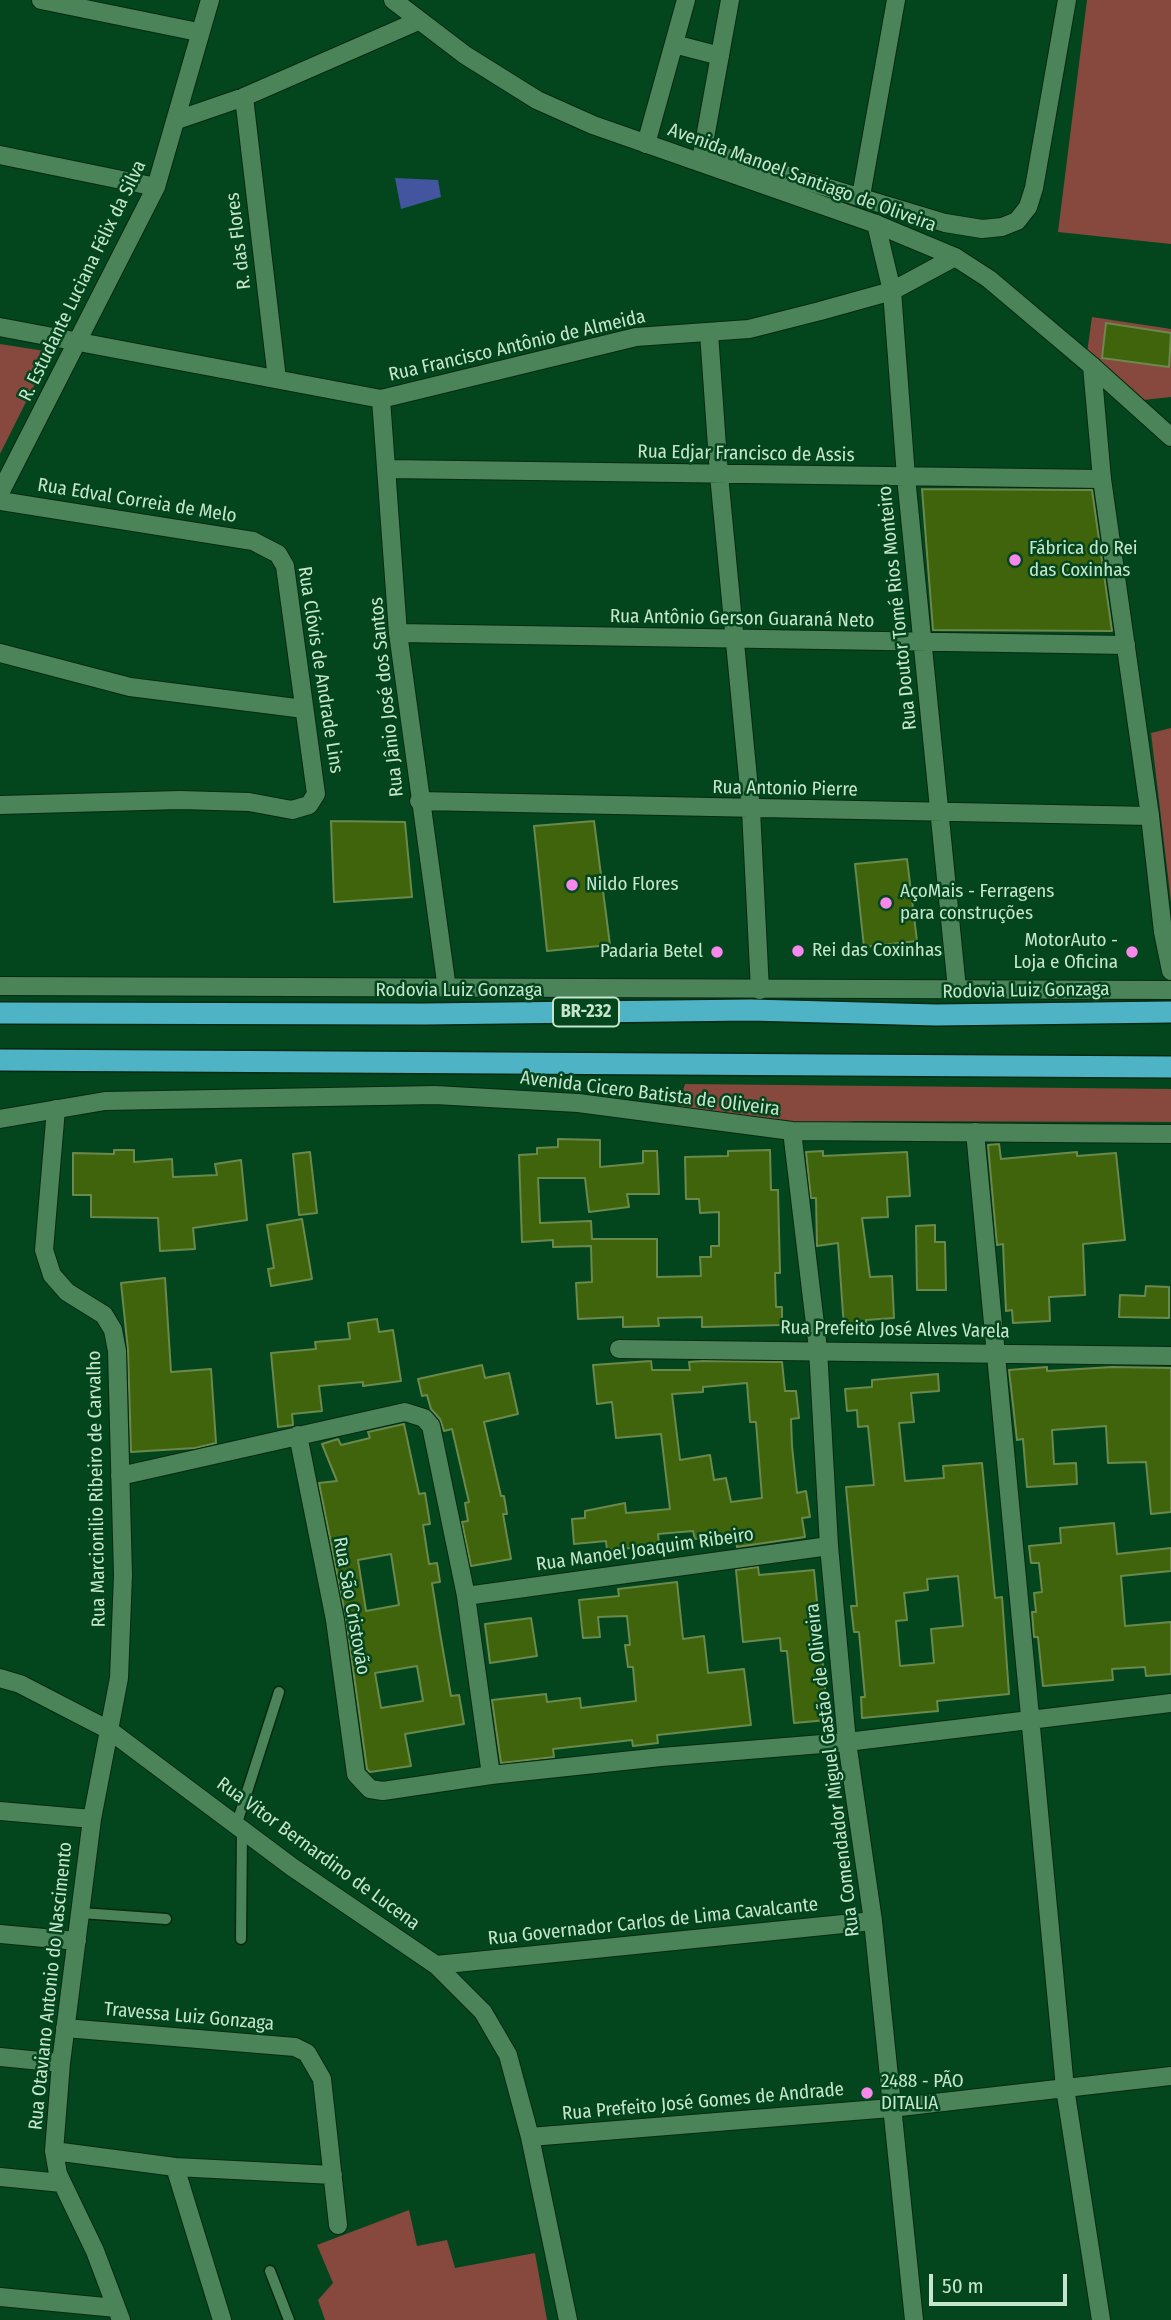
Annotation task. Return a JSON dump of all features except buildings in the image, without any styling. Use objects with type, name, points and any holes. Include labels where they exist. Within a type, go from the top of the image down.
[{"type":"highway","name":"Rodovia Luiz Gonzaga","points":[[0,1013],[424,1014],[751,1010],[936,1015],[1171,1012]]},
{"type":"highway","points":[[0,1060],[1171,1067]]},
{"type":"street","points":[[41,0],[198,32]]},
{"type":"street","name":"R. Estudante Luciana Félix da Silva","points":[[0,494],[156,187],[177,120],[198,32],[210,0]]},
{"type":"street","name":"Avenida Manoel Santiago de Oliveira","points":[[393,0],[465,55],[537,100],[646,144],[701,157],[955,257],[989,279],[1092,366],[1164,421],[1171,437]]},
{"type":"street","points":[[646,144],[686,0]]},
{"type":"street","points":[[730,0],[701,157],[861,196],[945,223],[982,229],[1017,222],[1028,207],[1034,188],[1067,0]]},
{"type":"street","points":[[861,196],[896,0]]},
{"type":"street","points":[[177,120],[244,97],[418,21]]},
{"type":"street","points":[[674,44],[720,56]]},
{"type":"street","name":"R. das Flores","points":[[244,97],[277,379]]},
{"type":"street","points":[[0,155],[156,187]]},
{"type":"street","name":"Rua Doutor Tomé Rios Monteiro","points":[[876,225],[892,291],[906,477],[957,989]]},
{"type":"street","name":"Rua Francisco Antônio de Almeida","points":[[0,327],[381,399],[636,337],[749,328],[892,291],[955,257]]},
{"type":"street","points":[[709,333],[719,475],[751,810],[760,990]]},
{"type":"street","points":[[1092,366],[1102,479],[1150,816],[1163,932],[1171,971]]},
{"type":"street","name":"Rua Jânio José dos Santos","points":[[381,399],[398,633],[419,801],[447,989]]},
{"type":"street","name":"Rua Edjar Francisco de Assis","points":[[388,469],[1102,479]]},
{"type":"street","name":"Rua Edval Correia de Melo","points":[[0,501],[253,541],[267,546]]},
{"type":"street","name":"Rua Clóvis de Andrade Lins","points":[[0,805],[180,800],[249,802],[292,810],[309,805],[316,794],[316,784],[285,566],[278,554],[267,546]]},
{"type":"street","name":"Rua Antônio Gerson Guaraná Neto","points":[[398,633],[923,645],[1126,645]]},
{"type":"street","points":[[0,653],[130,687],[304,709]]},
{"type":"street","name":"Rua Antonio Pierre","points":[[419,801],[751,810],[1150,816]]},
{"type":"street","points":[[0,986],[1171,990]]},
{"type":"street","name":"Avenida Cicero Batista de Oliveira","points":[[0,1119],[119,1100],[435,1095],[578,1103],[792,1131],[1171,1134]]},
{"type":"street","name":"Rua Marcionilio Ribeiro de Carvalho","points":[[56,1109],[44,1250],[52,1275],[67,1292],[104,1315],[113,1330],[117,1351],[121,1629],[119,1678],[109,1730]]},
{"type":"street","name":"Rua Comendador Miguel Gastão de Oliveira","points":[[792,1131],[818,1349],[829,1546],[847,1742],[873,1921],[914,2320]]},
{"type":"street","points":[[975,1132],[1065,2088],[1101,2320]]},
{"type":"street","name":"Rua Prefeito José Alves Varela","points":[[619,1349],[818,1349],[1171,1356]]},
{"type":"street","points":[[120,1476],[405,1412],[415,1413],[430,1426],[466,1596],[491,1775],[661,1757],[847,1742],[1171,1703]]},
{"type":"street","name":"Rua São Cristovão","points":[[298,1435],[335,1620],[356,1774],[362,1784],[383,1791],[491,1775]]},
{"type":"street","name":"Rua Manoel Joaquim Ribeiro","points":[[466,1596],[829,1546]]},
{"type":"street","name":"Rua Vitor Bernardino de Lucena","points":[[0,1678],[61,1703],[109,1730],[240,1825],[292,1867],[436,1965],[483,2012],[508,2055],[530,2137],[568,2320]]},
{"type":"street","name":"Rua Otaviano Antonio do Nascimento","points":[[109,1730],[92,1819],[65,2028],[54,2151],[62,2183],[95,2251],[118,2314]]},
{"type":"street","points":[[0,1811],[92,1819]]},
{"type":"street","name":"Rua Governador Carlos de Lima Cavalcante","points":[[436,1965],[873,1921]]},
{"type":"street","points":[[0,1934],[77,1941]]},
{"type":"street","name":"Travessa Luiz Gonzaga","points":[[65,2028],[295,2047],[307,2053],[322,2079],[333,2175]]},
{"type":"street","points":[[0,2057],[61,2063]]},
{"type":"street","name":"Rua Prefeito José Gomes de Andrade","points":[[530,2137],[891,2108],[1171,2076]]},
{"type":"street","points":[[54,2151],[175,2167],[333,2175],[338,2225]]},
{"type":"street","points":[[175,2167],[222,2320]]},
{"type":"street","points":[[0,2178],[62,2183]]},
{"type":"street","points":[[0,2297],[118,2314]]},
{"type":"lane","points":[[241,1939],[240,1825],[279,1692]]},
{"type":"lane","points":[[81,1913],[166,1919]]},
{"type":"lane","points":[[270,2271],[289,2320]]},
{"type":"shaded area","points":[[1087,0],[1171,0],[1171,244],[1058,232]]},
{"type":"shaded area","points":[[1092,317],[1171,329],[1171,397],[1143,400],[1087,353]]},
{"type":"shaded area","points":[[0,344],[51,352],[0,454]]},
{"type":"shaded area","points":[[1171,728],[1171,902],[1151,733]]},
{"type":"shaded area","points":[[685,1084],[1171,1089],[1171,1122],[856,1121],[797,1127],[674,1119]]},
{"type":"shaded area","points":[[409,2210],[417,2246],[447,2240],[455,2268],[535,2253],[547,2320],[325,2320],[318,2300],[333,2283],[317,2245]]},
{"type":"water","points":[[395,178],[438,180],[441,197],[401,209]]},
{"type":"place","name":"Fábrica do Rei das Coxinhas","points":[[1015,560]]},
{"type":"place","name":"Nildo Flores","points":[[572,885]]},
{"type":"place","name":"AçoMais - Ferragens para construções","points":[[886,903]]},
{"type":"place","name":"Rei das Coxinhas","points":[[798,951]]},
{"type":"place","name":"Padaria Betel","points":[[717,952]]},
{"type":"place","name":"MotorAuto - Loja e Oficina","points":[[1132,952]]},
{"type":"place","name":"2488 - PÃO DITALIA","points":[[867,2093]]}]
